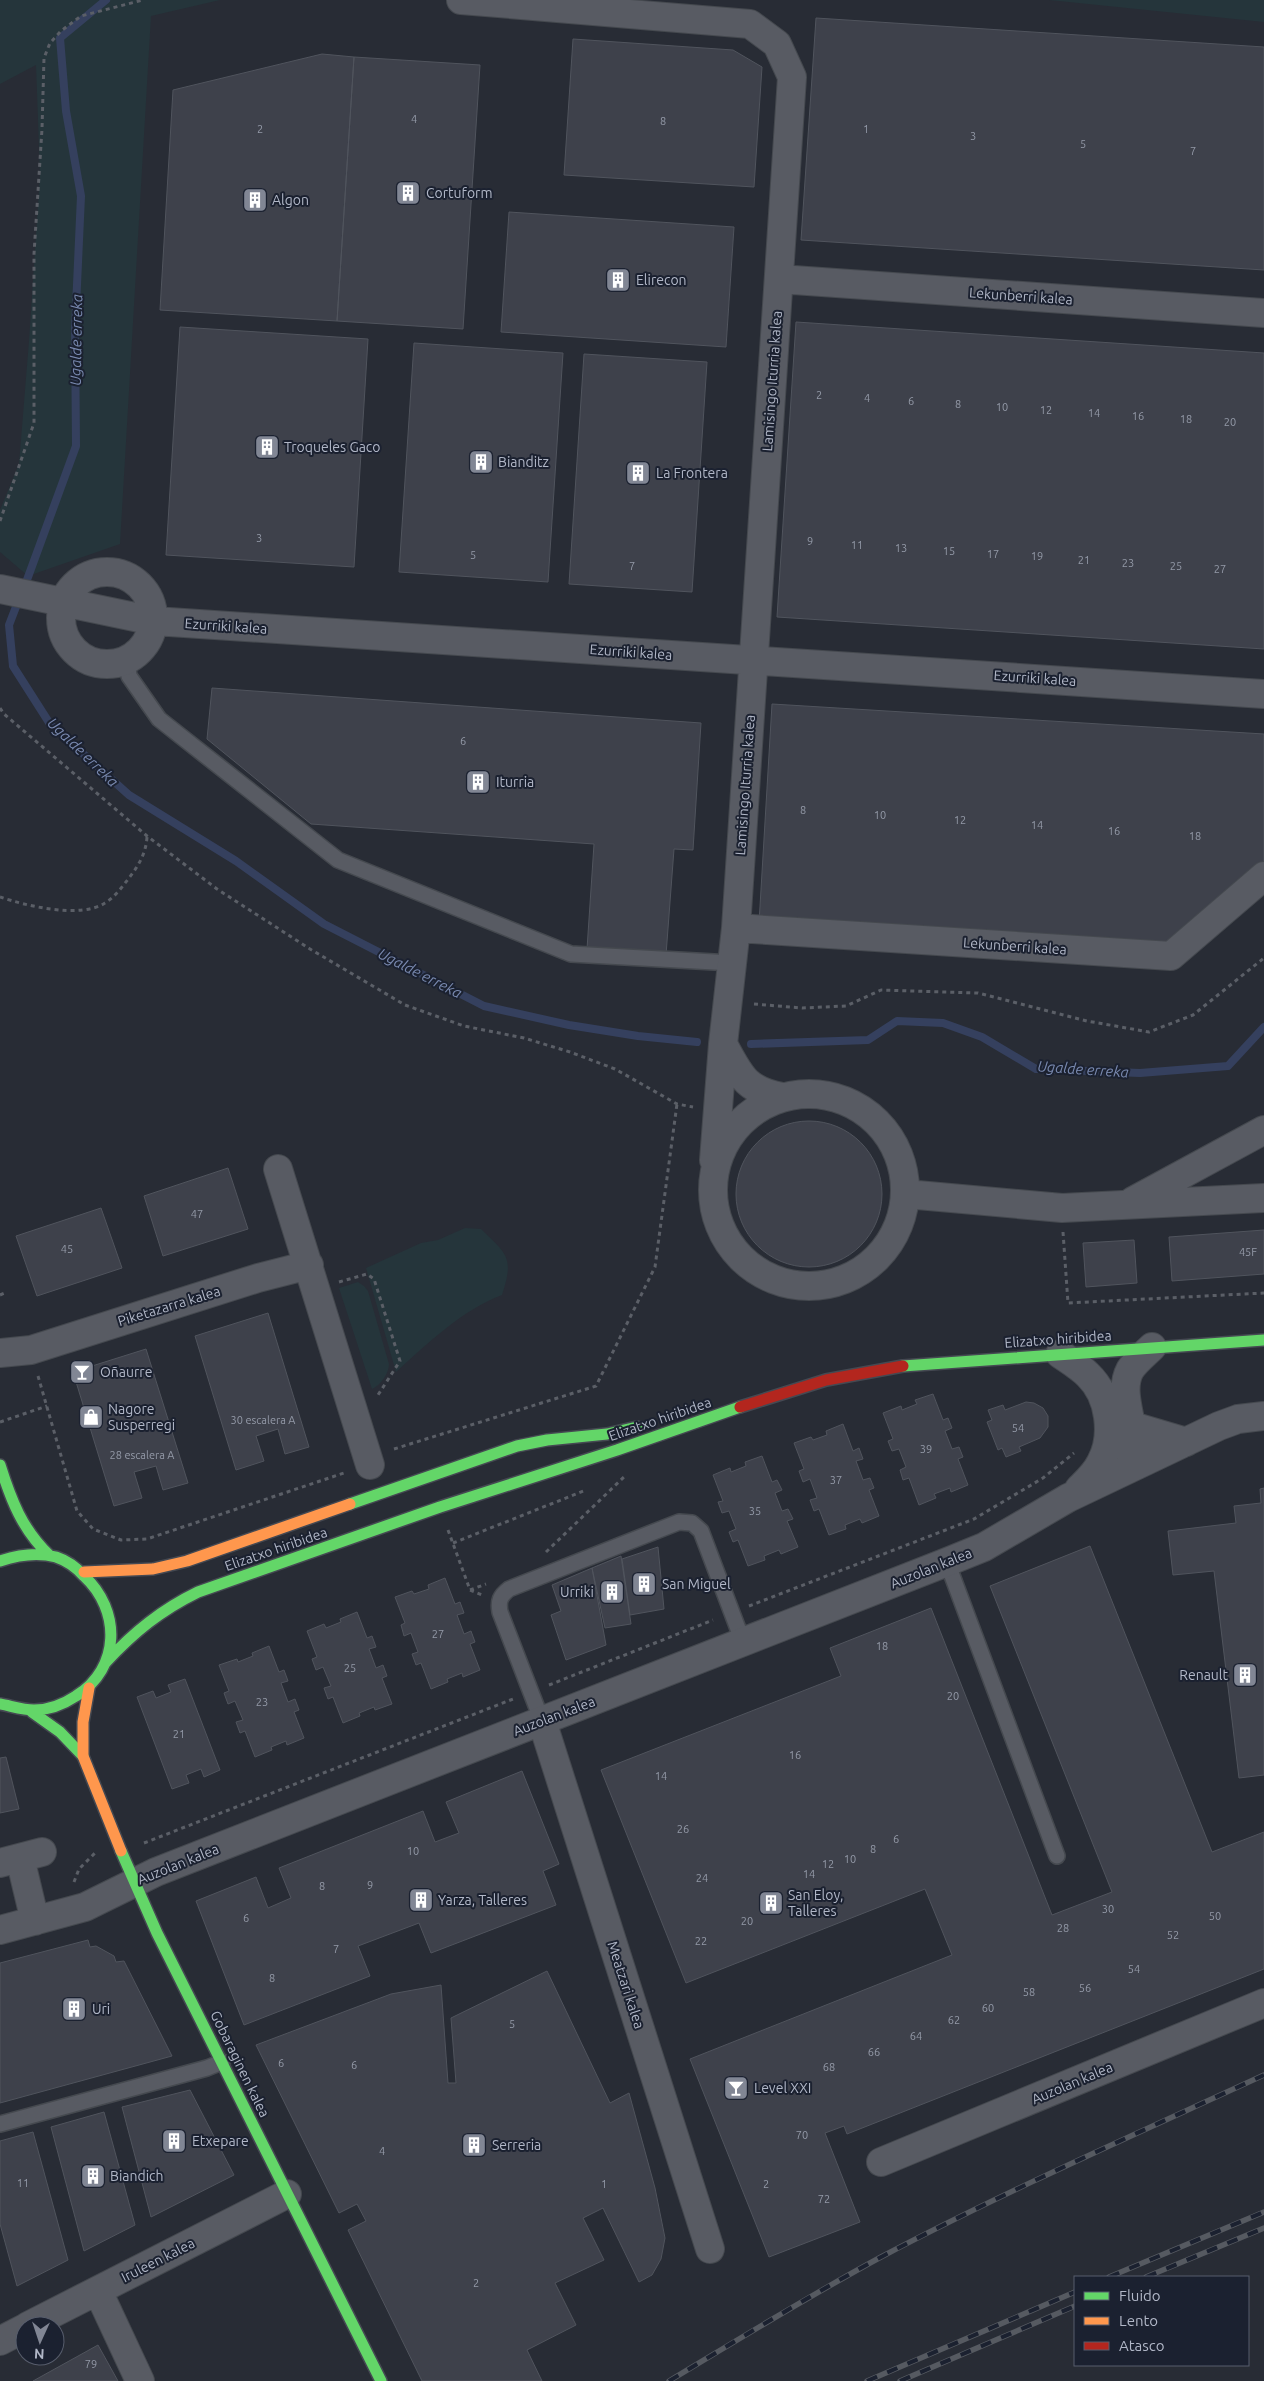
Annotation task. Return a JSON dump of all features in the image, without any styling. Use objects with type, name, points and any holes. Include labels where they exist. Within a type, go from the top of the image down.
[{"type":"main road","name":"Elizatxo hiribidea","points":[[106,1662],[148,1619],[171,1604],[198,1592],[440,1507],[617,1450],[783,1392],[826,1380],[914,1364],[1264,1340]]},
{"type":"main road","name":"Elizatxo hiribidea","points":[[84,1572],[153,1569],[187,1561],[517,1446],[550,1439],[613,1434],[652,1422]]},
{"type":"main road","points":[[0,1465],[20,1521],[28,1534],[49,1555]]},
{"type":"main road","points":[[0,1561],[33,1554],[49,1555],[67,1561],[84,1572],[97,1587],[107,1604],[111,1623],[111,1643],[106,1662],[89,1688],[77,1698],[63,1705],[32,1712],[0,1704]]},
{"type":"main road","name":"Gobaraginen kalea","points":[[83,1756],[83,1722],[89,1688]]},
{"type":"main road","name":"Gobaraginen kalea","points":[[32,1712],[60,1732],[83,1756],[134,1882],[380,2381]]},
{"type":"street","name":"Lamisingo Iturria kalea","points":[[461,0],[750,24],[778,44],[792,77],[736,928],[723,1044],[712,1178],[718,1224],[735,1253],[761,1275],[780,1282],[814,1287],[854,1276],[882,1256],[904,1216],[907,1182],[890,1135],[867,1111],[836,1096],[810,1092],[782,1097]]},
{"type":"street","name":"Lekunberri kalea","points":[[779,279],[1264,313]]},
{"type":"street","points":[[104,571],[117,572],[130,577],[145,590],[153,607],[154,621],[151,636],[146,645],[127,660],[111,665],[90,661],[75,652],[64,635],[61,622],[63,602],[69,592],[82,578],[104,571]]},
{"type":"street","name":"Ezurriki kalea","points":[[0,589],[154,621],[1264,694]]},
{"type":"street","name":"Lekunberri kalea","points":[[736,928],[1171,956],[1264,876]]},
{"type":"street","points":[[723,1044],[739,1073],[752,1087],[782,1097]]},
{"type":"street","points":[[714,1160],[747,1114],[782,1097]]},
{"type":"street","points":[[1127,1204],[1264,1130]]},
{"type":"street","points":[[278,1169],[370,1465]]},
{"type":"street","points":[[906,1194],[1062,1208],[1264,1198]]},
{"type":"street","name":"Piketazarra kalea","points":[[0,1353],[31,1350],[258,1278],[309,1265]]},
{"type":"street","points":[[1129,1469],[1133,1459],[1132,1426],[1125,1387],[1130,1370],[1152,1347]]},
{"type":"street","name":"Piketazarra kalea","points":[[0,1368],[31,1350]]},
{"type":"street","name":"Auzolan kalea","points":[[1060,1354],[1089,1376],[1097,1387],[1107,1413],[1109,1456],[1113,1465],[1129,1469]]},
{"type":"street","name":"Auzolan kalea","points":[[0,1930],[85,1907],[134,1882],[947,1562],[984,1546],[1068,1498],[1186,1442],[1238,1419],[1264,1416]]},
{"type":"street","points":[[1132,1426],[1186,1442]]},
{"type":"street","name":"Auzolan kalea","points":[[1068,1498],[1090,1478],[1101,1463],[1108,1440]]},
{"type":"street","name":"Meatzari kalea","points":[[542,1721],[710,2249]]},
{"type":"street","points":[[20,1858],[35,1921]]},
{"type":"street","name":"Auzolan kalea","points":[[881,2162],[1264,2003]]},
{"type":"street","name":"Iruleen kalea","points":[[48,2316],[287,2194]]},
{"type":"street","points":[[98,2291],[140,2381]]},
{"type":"street","points":[[0,2340],[15,2333]]},
{"type":"lane","points":[[127,660],[129,676],[159,719],[338,860],[571,954],[732,963]]},
{"type":"lane","points":[[542,1721],[500,1612],[498,1602],[501,1596],[509,1590],[679,1522],[686,1522],[697,1526],[701,1531],[743,1642]]},
{"type":"lane","points":[[947,1562],[1057,1856]]},
{"type":"lane","points":[[0,2124],[207,2068],[222,2062]]},
{"type":"path","points":[[0,521],[34,424],[34,254],[42,129],[44,58],[50,43],[55,37],[81,16],[143,0]]},
{"type":"path","points":[[0,708],[4,714],[148,836],[233,899],[310,950],[405,1005],[464,1026],[524,1038],[570,1052],[615,1069],[677,1104],[718,1111]]},
{"type":"path","points":[[0,896],[65,911],[97,907],[106,903],[136,869],[143,856],[148,836]]},
{"type":"path","points":[[728,1002],[811,1008],[846,1006],[881,990],[978,993],[1087,1021],[1149,1032],[1193,1014],[1264,958]]},
{"type":"path","points":[[394,1449],[596,1386],[655,1267],[677,1104]]},
{"type":"path","points":[[1062,1208],[1068,1303],[1264,1293]]},
{"type":"path","points":[[367,1274],[374,1279],[400,1361],[378,1396],[381,1404]]},
{"type":"path","points":[[0,1294],[7,1292]]},
{"type":"path","points":[[38,1376],[77,1511],[93,1529],[121,1540],[147,1539],[344,1473]]},
{"type":"path","points":[[0,1422],[47,1406]]},
{"type":"path","points":[[391,1440],[396,1455]]},
{"type":"path","points":[[544,1554],[629,1472],[620,1476]]},
{"type":"path","points":[[453,1543],[592,1487]]},
{"type":"path","points":[[448,1528],[470,1590],[498,1602]]},
{"type":"path","points":[[470,1590],[487,1583]]},
{"type":"path","points":[[69,1884],[76,1880],[79,1869],[88,1858],[101,1849]]},
{"type":"shaded area","points":[[0,0],[220,0],[151,16],[120,544],[28,576],[0,552],[0,510],[19,464],[29,341],[40,175],[36,65],[0,84]]},
{"type":"shaded area","points":[[1049,0],[1264,0],[1264,22]]},
{"type":"shaded area","points":[[465,1228],[481,1229],[503,1252],[508,1265],[508,1273],[502,1295],[487,1301],[459,1319],[396,1372],[366,1268],[421,1243],[438,1240]]},
{"type":"shaded area","points":[[358,1282],[368,1291],[389,1364],[384,1378],[372,1389],[339,1288]]},
{"type":"building","points":[[816,18],[1264,47],[1264,270],[801,240]]},
{"type":"building","points":[[573,39],[733,50],[762,67],[754,187],[564,175]]},
{"type":"building","name":"Algon","points":[[322,54],[354,57],[337,321],[160,310],[173,90]]},
{"type":"building","name":"Cortuform","points":[[354,57],[480,65],[463,329],[337,321]]},
{"type":"building","name":"Elirecon","points":[[509,212],[734,227],[726,347],[501,332]]},
{"type":"building","points":[[796,322],[1264,353],[1264,649],[777,617]]},
{"type":"building","name":"Troqueles Gaco","points":[[180,327],[368,339],[354,567],[166,555]]},
{"type":"building","name":"Bianditz","points":[[414,343],[563,353],[548,582],[399,572]]},
{"type":"building","name":"La Frontera","points":[[584,354],[707,362],[692,592],[569,584]]},
{"type":"building","name":"Iturria","points":[[212,688],[701,723],[693,850],[674,849],[666,955],[587,949],[594,844],[311,824],[207,739]]},
{"type":"building","points":[[772,704],[1264,734],[1264,865],[1169,948],[759,923]]},
{"type":"building","points":[[809,1121],[837,1126],[861,1142],[877,1166],[882,1194],[877,1222],[861,1246],[837,1262],[809,1267],[781,1262],[757,1246],[741,1222],[736,1194],[741,1166],[757,1142],[781,1126]]},
{"type":"building","points":[[228,1168],[248,1229],[163,1256],[144,1196]]},
{"type":"building","points":[[101,1208],[122,1268],[37,1296],[16,1236]]},
{"type":"building","points":[[1264,1230],[1264,1274],[1172,1281],[1169,1237]]},
{"type":"building","points":[[1134,1240],[1137,1283],[1086,1287],[1083,1243]]},
{"type":"building","points":[[268,1313],[309,1447],[285,1454],[278,1429],[256,1436],[264,1461],[236,1470],[195,1336]]},
{"type":"building","points":[[146,1349],[188,1483],[163,1490],[156,1466],[134,1472],[142,1498],[114,1506],[73,1372]]},
{"type":"building","points":[[933,1394],[943,1420],[948,1418],[952,1428],[945,1431],[952,1449],[959,1447],[963,1457],[958,1459],[968,1485],[951,1492],[950,1488],[934,1494],[936,1498],[919,1505],[909,1478],[903,1480],[900,1470],[906,1467],[899,1449],[892,1451],[888,1441],[893,1439],[883,1413],[901,1406],[902,1410],[917,1404],[915,1400]]},
{"type":"building","points":[[1026,1402],[1034,1403],[1043,1408],[1048,1416],[1048,1427],[1040,1438],[1019,1447],[1021,1451],[1006,1457],[1002,1448],[998,1450],[987,1422],[992,1420],[988,1410],[1003,1405],[1005,1410]]},
{"type":"building","points":[[843,1424],[853,1451],[859,1448],[863,1459],[856,1461],[863,1480],[870,1478],[874,1488],[869,1490],[879,1516],[862,1523],[860,1519],[845,1525],[846,1529],[829,1535],[819,1509],[814,1511],[810,1500],[817,1498],[810,1479],[803,1482],[799,1471],[804,1469],[794,1443],[811,1437],[813,1440],[827,1435],[826,1431]]},
{"type":"building","points":[[762,1456],[772,1482],[777,1480],[782,1490],[775,1493],[782,1511],[788,1509],[793,1519],[787,1521],[798,1547],[781,1554],[779,1550],[764,1556],[765,1560],[748,1566],[738,1540],[733,1542],[729,1532],[736,1529],[729,1511],[722,1513],[718,1502],[723,1501],[713,1475],[730,1468],[731,1472],[746,1466],[745,1462]]},
{"type":"building","name":"Renault","points":[[1264,1488],[1264,1775],[1239,1778],[1214,1571],[1173,1575],[1168,1531],[1236,1523],[1234,1506],[1261,1503],[1260,1489]]},
{"type":"building","name":"San Eloy, Talleres","points":[[1090,1546],[1212,1852],[1264,1832],[1264,1969],[847,2134],[844,2126],[825,2133],[860,2222],[769,2257],[690,2059],[952,1955],[925,1889],[686,1983],[601,1770],[841,1676],[830,1648],[931,1608],[1052,1915],[1112,1892],[990,1586]]},
{"type":"building","name":"San Miguel","points":[[658,1547],[664,1609],[630,1615],[622,1559]]},
{"type":"building","name":"Urriki","points":[[621,1556],[631,1624],[605,1628],[592,1568]]},
{"type":"building","points":[[592,1568],[606,1645],[566,1660],[551,1615],[561,1611],[552,1585]]},
{"type":"building","points":[[445,1578],[455,1604],[460,1602],[464,1613],[457,1615],[464,1634],[471,1631],[475,1642],[470,1644],[480,1670],[463,1677],[462,1673],[447,1679],[448,1682],[431,1689],[421,1663],[416,1665],[412,1654],[418,1652],[411,1633],[404,1636],[401,1625],[405,1623],[395,1597],[412,1591],[414,1594],[429,1589],[428,1585]]},
{"type":"building","points":[[357,1612],[367,1638],[372,1636],[376,1647],[369,1649],[376,1668],[383,1665],[387,1676],[382,1678],[392,1704],[375,1710],[374,1707],[359,1713],[360,1716],[343,1723],[333,1697],[328,1699],[324,1688],[331,1686],[323,1667],[316,1670],[312,1659],[317,1657],[307,1631],[324,1624],[326,1628],[341,1622],[340,1619]]},
{"type":"building","points":[[269,1646],[279,1672],[284,1670],[288,1681],[281,1683],[288,1702],[295,1699],[299,1710],[294,1712],[304,1738],[287,1745],[286,1741],[271,1747],[272,1750],[255,1757],[245,1731],[240,1733],[236,1722],[243,1720],[235,1701],[228,1704],[224,1693],[229,1691],[219,1665],[237,1659],[238,1662],[253,1656],[252,1653]]},
{"type":"building","points":[[185,1679],[220,1770],[204,1777],[201,1769],[186,1775],[189,1783],[172,1789],[137,1697],[153,1691],[156,1698],[171,1692],[168,1685]]},
{"type":"building","points":[[6,1757],[19,1809],[0,1813],[0,1758]]},
{"type":"building","name":"Yarza, Talleres","points":[[522,1771],[559,1864],[543,1871],[556,1905],[431,1953],[419,1923],[358,1946],[370,1976],[244,2025],[196,1901],[256,1877],[268,1908],[291,1898],[279,1868],[423,1811],[435,1842],[459,1833],[446,1802]]},
{"type":"building","name":"Uri","points":[[88,1940],[90,1947],[96,1946],[114,1956],[116,1962],[124,1961],[172,2056],[0,2103],[0,1963]]},
{"type":"building","name":"Serreria","points":[[547,1971],[610,2103],[629,2093],[655,2188],[665,2238],[661,2259],[652,2275],[639,2282],[603,2208],[583,2218],[604,2260],[555,2283],[576,2325],[527,2350],[542,2381],[422,2381],[348,2230],[366,2221],[357,2204],[339,2213],[256,2045],[391,1994],[441,1985],[448,2083],[456,2083],[451,2018]]},
{"type":"building","name":"Etxepare","points":[[190,2090],[234,2175],[151,2217],[122,2107]]},
{"type":"building","name":"Biandich","points":[[104,2112],[135,2225],[84,2251],[51,2127]]},
{"type":"building","points":[[33,2132],[68,2260],[17,2286],[0,2224],[0,2141]]},
{"type":"building","points":[[98,2345],[118,2381],[33,2381],[60,2366],[65,2366],[65,2363]]},
{"type":"waterway","name":"Ugalde erreka","points":[[24,588],[76,446],[75,329],[81,196],[66,111],[60,38],[106,0]]},
{"type":"waterway","name":"Ugalde erreka","points":[[19,599],[9,625],[13,666],[50,724],[129,795],[236,861],[324,924],[484,1006],[569,1025],[638,1036],[697,1042]]},
{"type":"waterway","name":"Ugalde erreka","points":[[751,1044],[868,1040],[897,1021],[943,1023],[982,1037],[1036,1069],[1140,1073],[1228,1066],[1264,1027]]},
{"type":"railway","points":[[669,2381],[881,2257],[1071,2163],[1264,2075]]},
{"type":"railway","points":[[1111,2276],[1264,2212]]},
{"type":"railway","points":[[1148,2276],[1264,2228]]},
{"type":"railway","points":[[867,2381],[1074,2292]]},
{"type":"railway","points":[[900,2381],[1074,2306]]},
{"type":"traffic: fast","points":[[903,1366],[1264,1340]]},
{"type":"traffic: fast","points":[[106,1662],[149,1622],[172,1606],[198,1592],[440,1507],[617,1450],[740,1407]]},
{"type":"traffic: fast","points":[[350,1504],[517,1446],[547,1440],[607,1434],[637,1427]]},
{"type":"traffic: fast","points":[[0,1465],[18,1513],[32,1535],[49,1555]]},
{"type":"traffic: fast","points":[[0,1561],[35,1554],[56,1557],[72,1565],[96,1590],[105,1605],[110,1622],[111,1638],[108,1655],[101,1670],[91,1684],[71,1699],[56,1706],[40,1710],[0,1704]]},
{"type":"traffic: fast","points":[[32,1712],[60,1732],[83,1756]]},
{"type":"traffic: fast","points":[[121,1851],[157,1933],[381,2381]]},
{"type":"traffic: slow","points":[[84,1572],[153,1569],[187,1561],[350,1504]]},
{"type":"traffic: slow","points":[[89,1688],[83,1722],[83,1756],[121,1851]]},
{"type":"traffic: jam","points":[[740,1407],[826,1380],[903,1366]]},
{"type":"place","name":"Cortuform","points":[[408,193]]},
{"type":"place","name":"Algon","points":[[255,200]]},
{"type":"place","name":"Elirecon","points":[[618,280]]},
{"type":"place","name":"Troqueles Gaco","points":[[267,447]]},
{"type":"place","name":"Bianditz","points":[[481,462]]},
{"type":"place","name":"La Frontera","points":[[638,473]]},
{"type":"place","name":"Iturria","points":[[478,782]]},
{"type":"place","name":"Oñaurre","points":[[82,1372]]},
{"type":"place","name":"Nagore Susperregi","points":[[91,1417]]},
{"type":"place","name":"San Miguel","points":[[644,1584]]},
{"type":"place","name":"Urriki","points":[[612,1592]]},
{"type":"place","name":"Renault","points":[[1245,1675]]},
{"type":"place","name":"Yarza, Talleres","points":[[421,1900]]},
{"type":"place","name":"San Eloy, Talleres","points":[[771,1903]]},
{"type":"place","name":"Uri","points":[[74,2009]]},
{"type":"place","name":"Level XXI","points":[[736,2088]]},
{"type":"place","name":"Etxepare","points":[[174,2141]]},
{"type":"place","name":"Serreria","points":[[474,2145]]},
{"type":"place","name":"Biandich","points":[[93,2176]]}]
